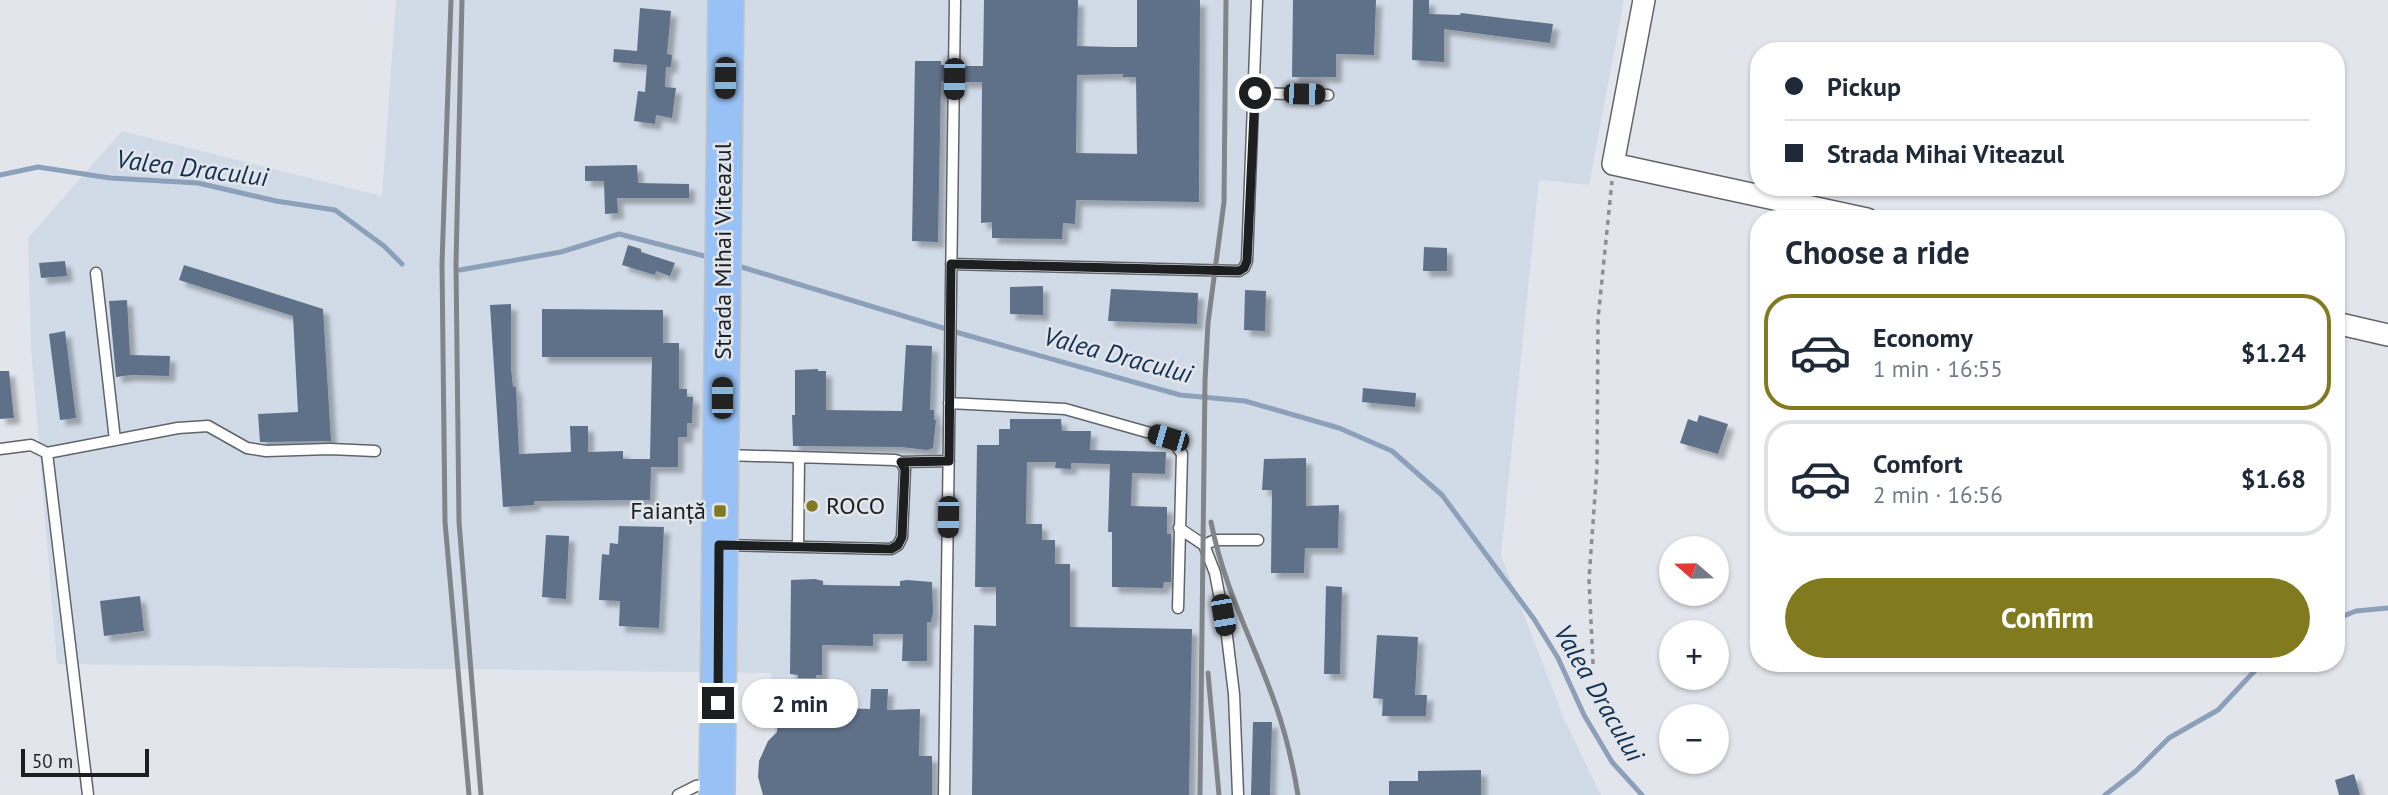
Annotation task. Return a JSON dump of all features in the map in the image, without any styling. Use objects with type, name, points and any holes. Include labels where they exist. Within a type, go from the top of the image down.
[{"type":"highway","name":"Strada Mihai Viteazul","points":[[717,789],[726,0]]},
{"type":"street","points":[[1644,0],[1613,164],[1750,194]]},
{"type":"street","points":[[1761,196],[1825,210]]},
{"type":"street","points":[[2345,325],[2388,335]]},
{"type":"lane","points":[[944,795],[955,0]]},
{"type":"lane","points":[[951,264],[1239,271],[1244,268],[1247,261],[1257,0]]},
{"type":"lane","points":[[1255,93],[1328,95]]},
{"type":"lane","points":[[96,273],[115,440]]},
{"type":"lane","points":[[949,403],[1065,409],[1168,438],[1175,444],[1182,454],[1178,608]]},
{"type":"lane","points":[[0,449],[31,445],[47,453],[178,428],[208,425],[247,448],[266,452],[330,449],[374,451]]},
{"type":"lane","points":[[47,453],[88,795]]},
{"type":"lane","points":[[721,455],[901,462],[949,461]]},
{"type":"lane","points":[[797,546],[799,458]]},
{"type":"lane","points":[[719,545],[891,549],[898,545],[902,537],[905,469],[901,462]]},
{"type":"lane","points":[[1180,528],[1204,545],[1215,573],[1234,694],[1238,795]]},
{"type":"lane","points":[[1204,545],[1215,540],[1258,540]]},
{"type":"lane","points":[[678,795],[696,786],[717,789]]},
{"type":"path","points":[[1593,664],[1589,579],[1597,467],[1598,319],[1613,164]]},
{"type":"shaded area","points":[[396,0],[1624,0],[1589,185],[1539,180],[1501,555],[1564,719],[1601,795],[778,795],[771,673],[57,664],[31,348],[28,238],[122,131],[382,196]]},
{"type":"building","points":[[984,0],[1078,0],[1077,46],[1137,47],[1137,0],[1200,0],[1199,202],[1076,200],[1075,224],[1063,223],[1062,239],[992,238],[992,222],[981,223],[982,82],[962,82],[962,66],[983,66]],"holes":[[[1123,74],[1123,77],[1136,77],[1137,154],[1076,153],[1077,75]]]},
{"type":"building","points":[[1293,0],[1376,0],[1374,55],[1336,54],[1336,77],[1292,77]]},
{"type":"building","points":[[1413,0],[1429,0],[1429,14],[1461,13],[1553,24],[1550,43],[1444,29],[1444,62],[1412,60]]},
{"type":"building","points":[[640,8],[671,11],[667,54],[672,55],[671,67],[666,67],[665,87],[676,88],[672,118],[656,115],[655,124],[634,121],[638,91],[645,92],[647,65],[613,62],[614,49],[637,51]]},
{"type":"building","points":[[915,61],[941,61],[941,65],[946,65],[946,81],[941,81],[938,242],[912,241]]},
{"type":"building","points":[[637,165],[638,183],[689,184],[689,198],[617,198],[618,213],[605,214],[604,181],[585,181],[585,166]]},
{"type":"building","points":[[628,245],[675,263],[670,276],[656,271],[655,275],[622,265]]},
{"type":"building","points":[[1424,247],[1447,248],[1447,271],[1423,271]]},
{"type":"building","points":[[65,261],[67,276],[41,278],[39,263]]},
{"type":"building","points":[[184,265],[323,309],[331,441],[260,442],[258,414],[298,412],[293,316],[179,280]]},
{"type":"building","points":[[1043,286],[1043,315],[1010,314],[1010,287]]},
{"type":"building","points":[[1111,289],[1198,293],[1197,324],[1108,321]]},
{"type":"building","points":[[1245,290],[1266,291],[1265,331],[1244,330]]},
{"type":"building","points":[[127,300],[130,355],[170,356],[169,376],[116,377],[109,301]]},
{"type":"building","points":[[511,304],[511,368],[513,387],[516,387],[519,454],[571,452],[570,426],[588,426],[588,452],[623,451],[623,459],[650,459],[652,357],[542,357],[542,309],[663,310],[663,343],[679,343],[679,389],[687,389],[687,397],[693,397],[692,423],[687,423],[687,437],[678,437],[678,467],[651,467],[650,500],[534,501],[534,505],[503,507],[490,305]]},
{"type":"building","points":[[65,331],[76,418],[60,420],[49,334]]},
{"type":"building","points":[[906,345],[932,346],[930,410],[934,410],[936,420],[933,448],[793,446],[795,370],[826,371],[826,410],[902,411]]},
{"type":"building","points":[[0,371],[9,371],[14,418],[0,419]]},
{"type":"building","points":[[1363,388],[1416,393],[1415,407],[1362,402]]},
{"type":"building","points":[[1699,415],[1728,424],[1718,454],[1680,443],[1688,419],[1697,422]]},
{"type":"building","points":[[1010,419],[1061,419],[1062,431],[1091,431],[1090,450],[1166,452],[1165,474],[1132,473],[1131,506],[1167,507],[1167,534],[1171,534],[1171,582],[1164,582],[1163,588],[1112,587],[1112,532],[1108,532],[1110,464],[1071,463],[1071,469],[1055,468],[1056,462],[1027,462],[1026,524],[1042,524],[1042,540],[1055,540],[1055,564],[1070,564],[1070,627],[1192,629],[1189,795],[972,795],[974,625],[996,626],[996,587],[975,587],[977,445],[999,445],[999,429],[1010,429]]},
{"type":"building","points":[[1306,458],[1306,506],[1339,505],[1338,548],[1305,548],[1304,573],[1271,573],[1272,490],[1262,490],[1264,459]]},
{"type":"building","points":[[619,526],[664,527],[659,628],[619,626],[620,601],[599,600],[602,554],[609,555],[610,543],[618,544]]},
{"type":"building","points":[[546,535],[569,536],[566,599],[542,597]]},
{"type":"building","points":[[791,580],[823,581],[823,585],[900,586],[900,581],[907,580],[932,582],[933,613],[931,622],[927,622],[927,661],[902,661],[903,634],[873,634],[873,646],[822,645],[822,675],[816,675],[816,678],[798,678],[798,675],[790,674]]},
{"type":"building","points":[[1326,586],[1342,587],[1340,674],[1324,674]]},
{"type":"building","points":[[140,596],[144,631],[104,636],[100,601]]},
{"type":"building","points":[[1377,635],[1418,637],[1415,695],[1427,695],[1426,716],[1382,716],[1383,699],[1373,698]]},
{"type":"building","points":[[871,689],[888,689],[887,710],[920,709],[919,756],[932,756],[932,795],[763,795],[758,777],[759,761],[768,741],[777,732],[778,706],[870,709]]},
{"type":"building","points":[[1253,722],[1272,722],[1270,795],[1251,795]]},
{"type":"building","points":[[1481,770],[1481,795],[1389,795],[1389,781],[1418,781],[1418,771]]},
{"type":"building","points":[[2354,774],[2360,795],[2339,795],[2335,780]]},
{"type":"waterway","name":"Valea Dracului","points":[[0,175],[38,167],[110,178],[198,183],[276,201],[335,210],[384,246],[402,264]]},
{"type":"waterway","name":"Valea Dracului","points":[[460,270],[561,252],[619,234],[712,258]]},
{"type":"waterway","name":"Valea Dracului","points":[[735,265],[966,335],[1180,395],[1245,401],[1339,428],[1392,451],[1442,495],[1534,619],[1558,658],[1584,715],[1612,762],[1642,795]]},
{"type":"waterway","name":"Valea Dracului","points":[[2345,615],[2356,611],[2388,608]]},
{"type":"waterway","name":"Valea Dracului","points":[[2105,795],[2136,771],[2169,738],[2218,710],[2254,672]]},
{"type":"railway","points":[[451,0],[442,264],[445,522],[469,795]]},
{"type":"railway","points":[[462,0],[456,264],[459,522],[481,795]]},
{"type":"railway","points":[[1200,795],[1205,381],[1208,323],[1224,202],[1226,0]]},
{"type":"railway","points":[[1211,522],[1231,593],[1280,717],[1298,795]]},
{"type":"railway","points":[[1208,673],[1219,795]]},
{"type":"place","name":"ROCO","points":[[812,506]]},
{"type":"place","name":"Faianță","points":[[720,511]]},
{"type":"route","points":[[718,703],[719,545],[891,549],[898,545],[902,537],[905,469],[901,462],[949,461],[951,264],[1239,271],[1247,261],[1255,93]]}]
